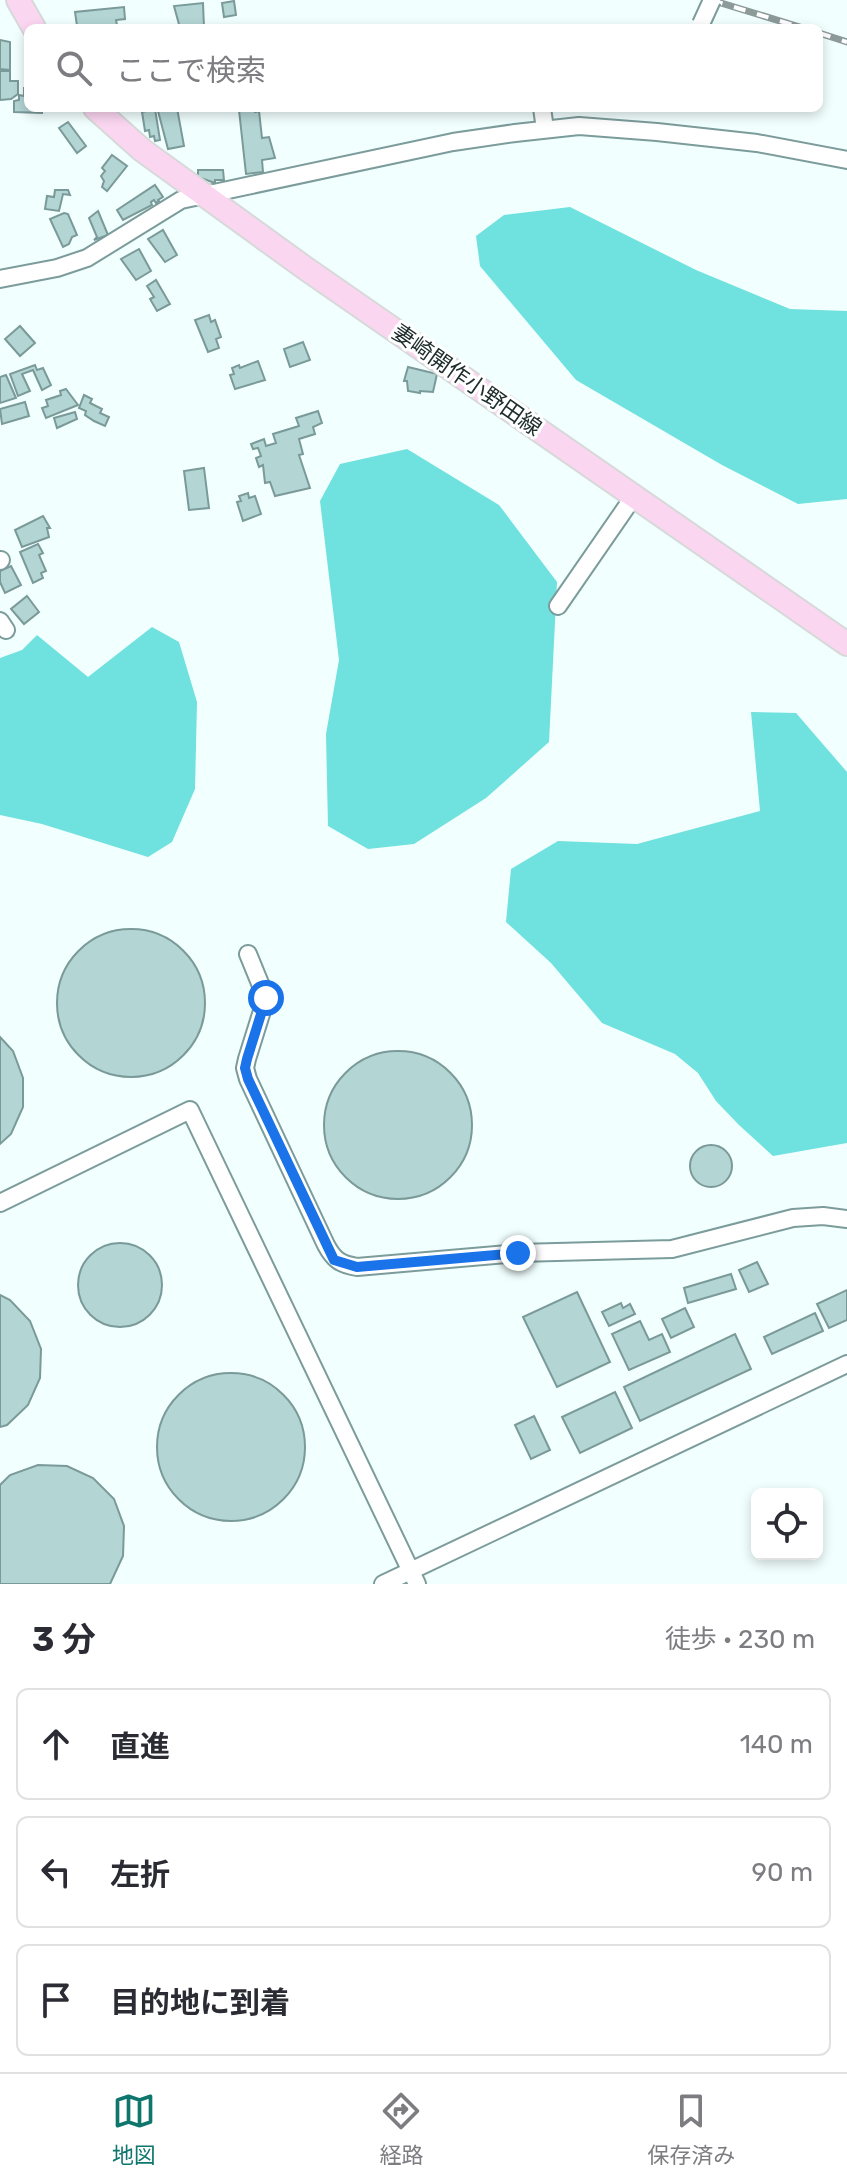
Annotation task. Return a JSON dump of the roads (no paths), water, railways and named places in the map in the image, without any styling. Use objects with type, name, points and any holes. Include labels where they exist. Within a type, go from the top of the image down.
[{"type":"main road","points":[[18,0],[32,24]]},
{"type":"main road","name":"妻崎開作小野田線","points":[[99,112],[142,150],[305,268],[847,644]]},
{"type":"street","points":[[698,24],[712,0]]},
{"type":"street","points":[[543,112],[545,129]]},
{"type":"street","points":[[0,279],[57,268],[87,258],[181,200],[453,142],[545,129],[579,126],[657,132],[757,143],[847,160]]},
{"type":"street","points":[[558,606],[634,496]]},
{"type":"street","points":[[248,954],[266,998],[247,1059],[245,1068],[248,1079],[330,1253],[334,1260],[344,1265],[357,1267],[518,1253],[672,1249],[793,1218],[847,1219]]},
{"type":"street","points":[[0,1203],[190,1110],[414,1577]]},
{"type":"street","points":[[383,1584],[414,1577],[847,1364]]},
{"type":"railway","points":[[711,0],[790,24]]},
{"type":"railway","points":[[823,34],[847,42]]}]
